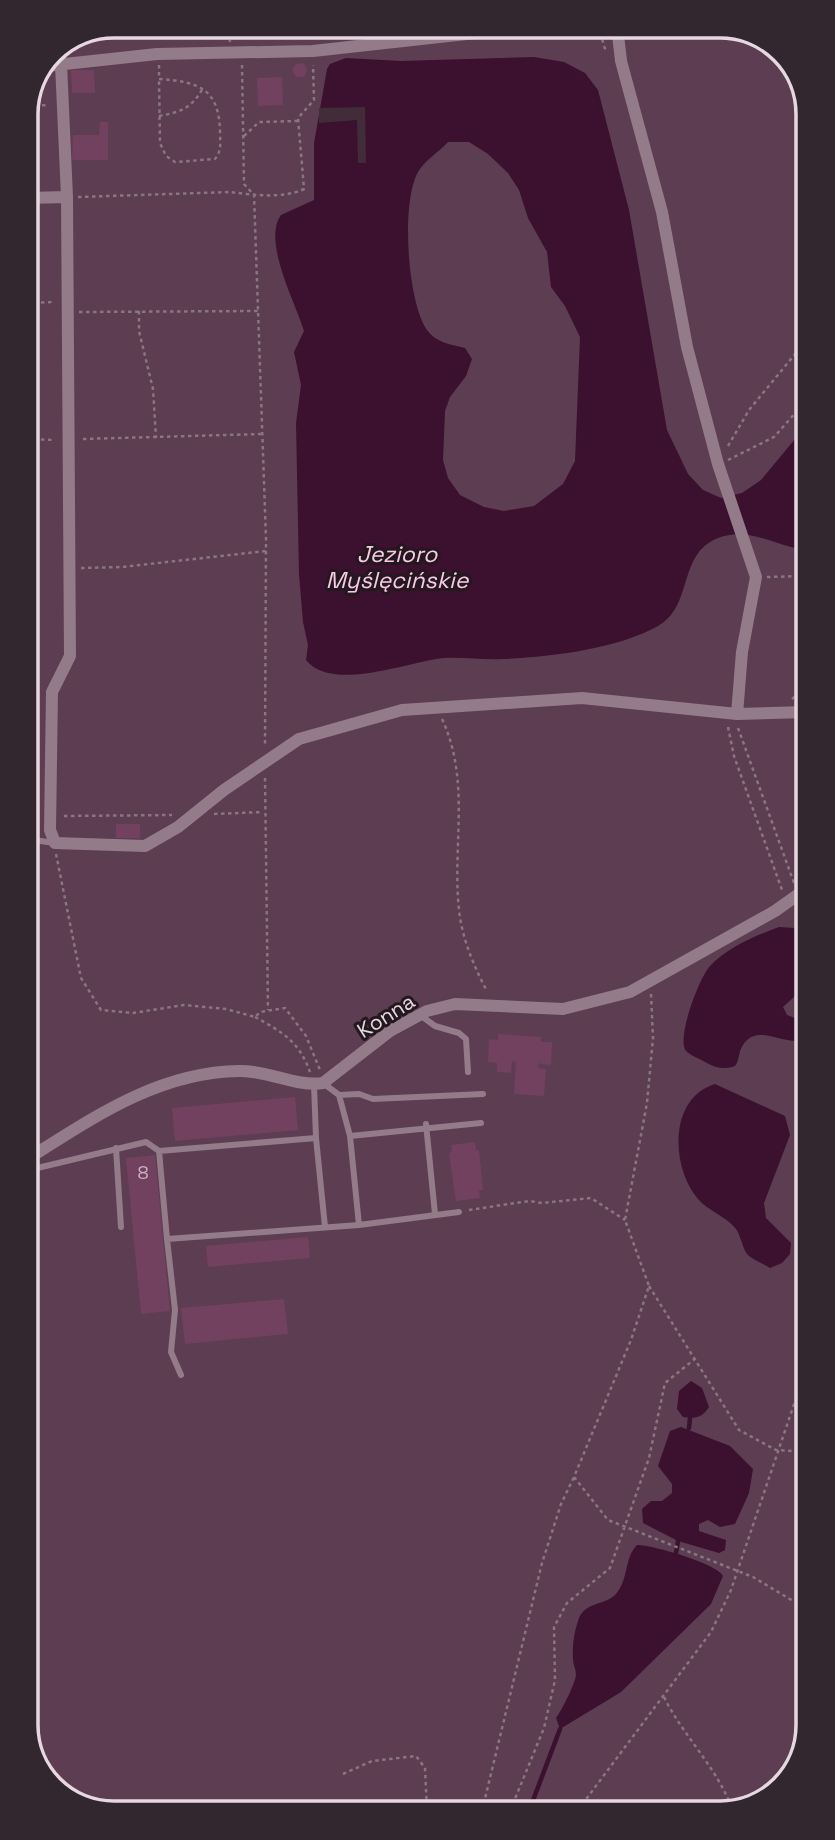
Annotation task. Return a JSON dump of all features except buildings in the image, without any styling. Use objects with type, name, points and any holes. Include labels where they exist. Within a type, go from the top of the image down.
[{"type":"street","points":[[57,65],[157,54],[313,51],[425,39]]},
{"type":"street","points":[[618,39],[621,61],[662,212],[673,284],[718,464],[755,577],[732,714]]},
{"type":"street","points":[[61,64],[66,197],[70,656],[51,692],[50,830],[55,843],[145,846],[159,840],[265,762],[310,735],[363,723],[402,709],[582,698],[732,714],[796,712]]},
{"type":"street","points":[[39,198],[66,197]]},
{"type":"street","name":"Konna","points":[[319,1084],[390,1031],[418,1014],[455,1004],[563,1009],[630,992],[796,895]]},
{"type":"street","points":[[38,1152],[124,1100],[186,1078],[220,1072],[261,1071],[319,1084]]},
{"type":"lane","points":[[39,840],[55,843]]},
{"type":"lane","points":[[418,1014],[435,1026],[459,1033],[466,1039],[468,1072]]},
{"type":"lane","points":[[325,1227],[316,1138],[319,1084],[339,1095],[359,1094],[373,1099],[484,1094]]},
{"type":"lane","points":[[339,1095],[350,1136],[359,1225]]},
{"type":"lane","points":[[350,1136],[426,1126],[481,1123]]},
{"type":"lane","points":[[426,1126],[435,1214]]},
{"type":"lane","points":[[38,1168],[146,1142],[159,1151],[316,1138]]},
{"type":"lane","points":[[116,1148],[121,1227]]},
{"type":"lane","points":[[159,1151],[175,1310],[171,1352],[181,1375]]},
{"type":"lane","points":[[167,1239],[359,1225],[458,1212]]},
{"type":"path","points":[[242,51],[244,184],[254,195],[266,551],[265,812],[268,1010]]},
{"type":"path","points":[[66,197],[230,192],[254,195],[304,189],[298,121],[314,100],[313,51]]},
{"type":"path","points":[[149,65],[159,64],[159,79],[159,116],[160,143],[166,156],[175,162],[215,159],[220,148],[216,103],[203,88],[188,81],[159,79]]},
{"type":"path","points":[[159,116],[179,112],[195,103],[203,88]]},
{"type":"path","points":[[40,105],[63,104]]},
{"type":"path","points":[[244,136],[259,122],[298,121]]},
{"type":"path","points":[[39,304],[139,311],[258,311]]},
{"type":"path","points":[[139,311],[139,331],[153,389],[156,438]]},
{"type":"path","points":[[718,464],[750,410],[796,353]]},
{"type":"path","points":[[718,464],[774,437],[796,412]]},
{"type":"path","points":[[39,439],[261,434]]},
{"type":"path","points":[[70,569],[122,567],[266,551]]},
{"type":"path","points":[[755,577],[796,576]]},
{"type":"path","points":[[436,707],[456,754],[460,785],[459,910],[466,942],[496,1008]]},
{"type":"path","points":[[732,714],[734,756],[785,898],[796,894]]},
{"type":"path","points":[[732,714],[744,752],[796,883]]},
{"type":"path","points":[[50,816],[265,812]]},
{"type":"path","points":[[55,843],[81,978],[101,1010],[133,1013],[184,1005],[226,1009],[255,1017],[292,1038],[319,1084]]},
{"type":"path","points":[[650,980],[653,1038],[647,1103],[625,1220],[649,1286],[739,1430],[776,1450],[796,1451]]},
{"type":"path","points":[[255,1017],[268,1010],[285,1008],[306,1036],[316,1058]]},
{"type":"path","points":[[458,1212],[529,1201],[542,1203],[591,1198],[625,1220]]},
{"type":"path","points":[[484,1801],[542,1563],[561,1504],[631,1340],[649,1286]]},
{"type":"path","points":[[514,1801],[544,1728],[555,1680],[554,1627],[567,1603],[610,1568],[649,1458],[665,1383],[696,1358]]},
{"type":"path","points":[[585,1801],[711,1632],[736,1570],[796,1396]]},
{"type":"path","points":[[574,1477],[608,1520],[736,1570],[763,1582],[796,1603]]},
{"type":"path","points":[[664,1697],[719,1782],[728,1801]]},
{"type":"path","points":[[343,1774],[372,1761],[416,1755],[425,1769],[427,1801]]},
{"type":"shaded area","points":[[726,39],[750,44],[767,54],[778,64],[789,81],[796,114],[796,1726],[795,1740],[786,1764],[767,1786],[754,1794],[731,1801],[109,1801],[81,1794],[68,1786],[46,1759],[38,1726],[39,109],[46,81],[54,68],[72,51],[100,40]]},
{"type":"water","name":"Jezioro Myślęcińskie","points":[[534,57],[564,62],[585,73],[598,90],[629,210],[667,430],[688,474],[703,490],[721,498],[742,493],[761,480],[796,438],[796,548],[751,535],[718,538],[696,556],[677,606],[669,617],[641,634],[603,646],[521,658],[444,658],[352,675],[318,670],[306,660],[308,645],[299,574],[296,423],[301,385],[294,352],[304,331],[282,273],[275,241],[276,227],[281,215],[314,200],[314,143],[327,69],[330,64],[346,58],[401,61]],"holes":[[[448,142],[469,142],[488,154],[508,173],[519,190],[528,218],[547,252],[551,287],[565,306],[580,337],[575,461],[563,484],[534,506],[504,511],[484,507],[460,495],[448,478],[443,460],[445,411],[450,397],[466,376],[472,359],[465,348],[439,340],[427,330],[415,297],[409,251],[409,205],[418,172],[424,164]]]},
{"type":"water","points":[[779,927],[796,929],[796,995],[783,1007],[787,1015],[796,1018],[796,1041],[756,1035],[743,1045],[735,1066],[712,1066],[686,1051],[686,1022],[695,995],[710,966],[751,938]]},
{"type":"water","points":[[715,1084],[785,1116],[790,1135],[764,1203],[766,1218],[791,1243],[790,1254],[782,1263],[770,1268],[749,1256],[736,1229],[698,1199],[683,1170],[679,1153],[682,1118],[689,1104],[700,1092]]},
{"type":"water","points":[[691,1381],[702,1388],[709,1407],[698,1417],[691,1418],[683,1417],[677,1409],[679,1391]]},
{"type":"water","points":[[681,1427],[730,1446],[753,1469],[749,1493],[735,1524],[720,1527],[708,1520],[699,1524],[699,1531],[726,1540],[725,1550],[719,1553],[678,1541],[643,1523],[642,1509],[651,1501],[662,1501],[672,1493],[672,1484],[658,1466],[670,1431]]},
{"type":"water","points":[[637,1545],[698,1561],[719,1571],[723,1576],[711,1604],[621,1692],[560,1729],[556,1718],[576,1675],[573,1649],[578,1621],[585,1610],[616,1594],[623,1582],[630,1556]]},
{"type":"pier","points":[[365,107],[366,163],[358,163],[357,120],[319,123],[319,108]]},
{"type":"waterway","points":[[689,1428],[690,1418]]},
{"type":"waterway","points":[[676,1553],[678,1541]]},
{"type":"waterway","points":[[533,1801],[560,1729]]}]
